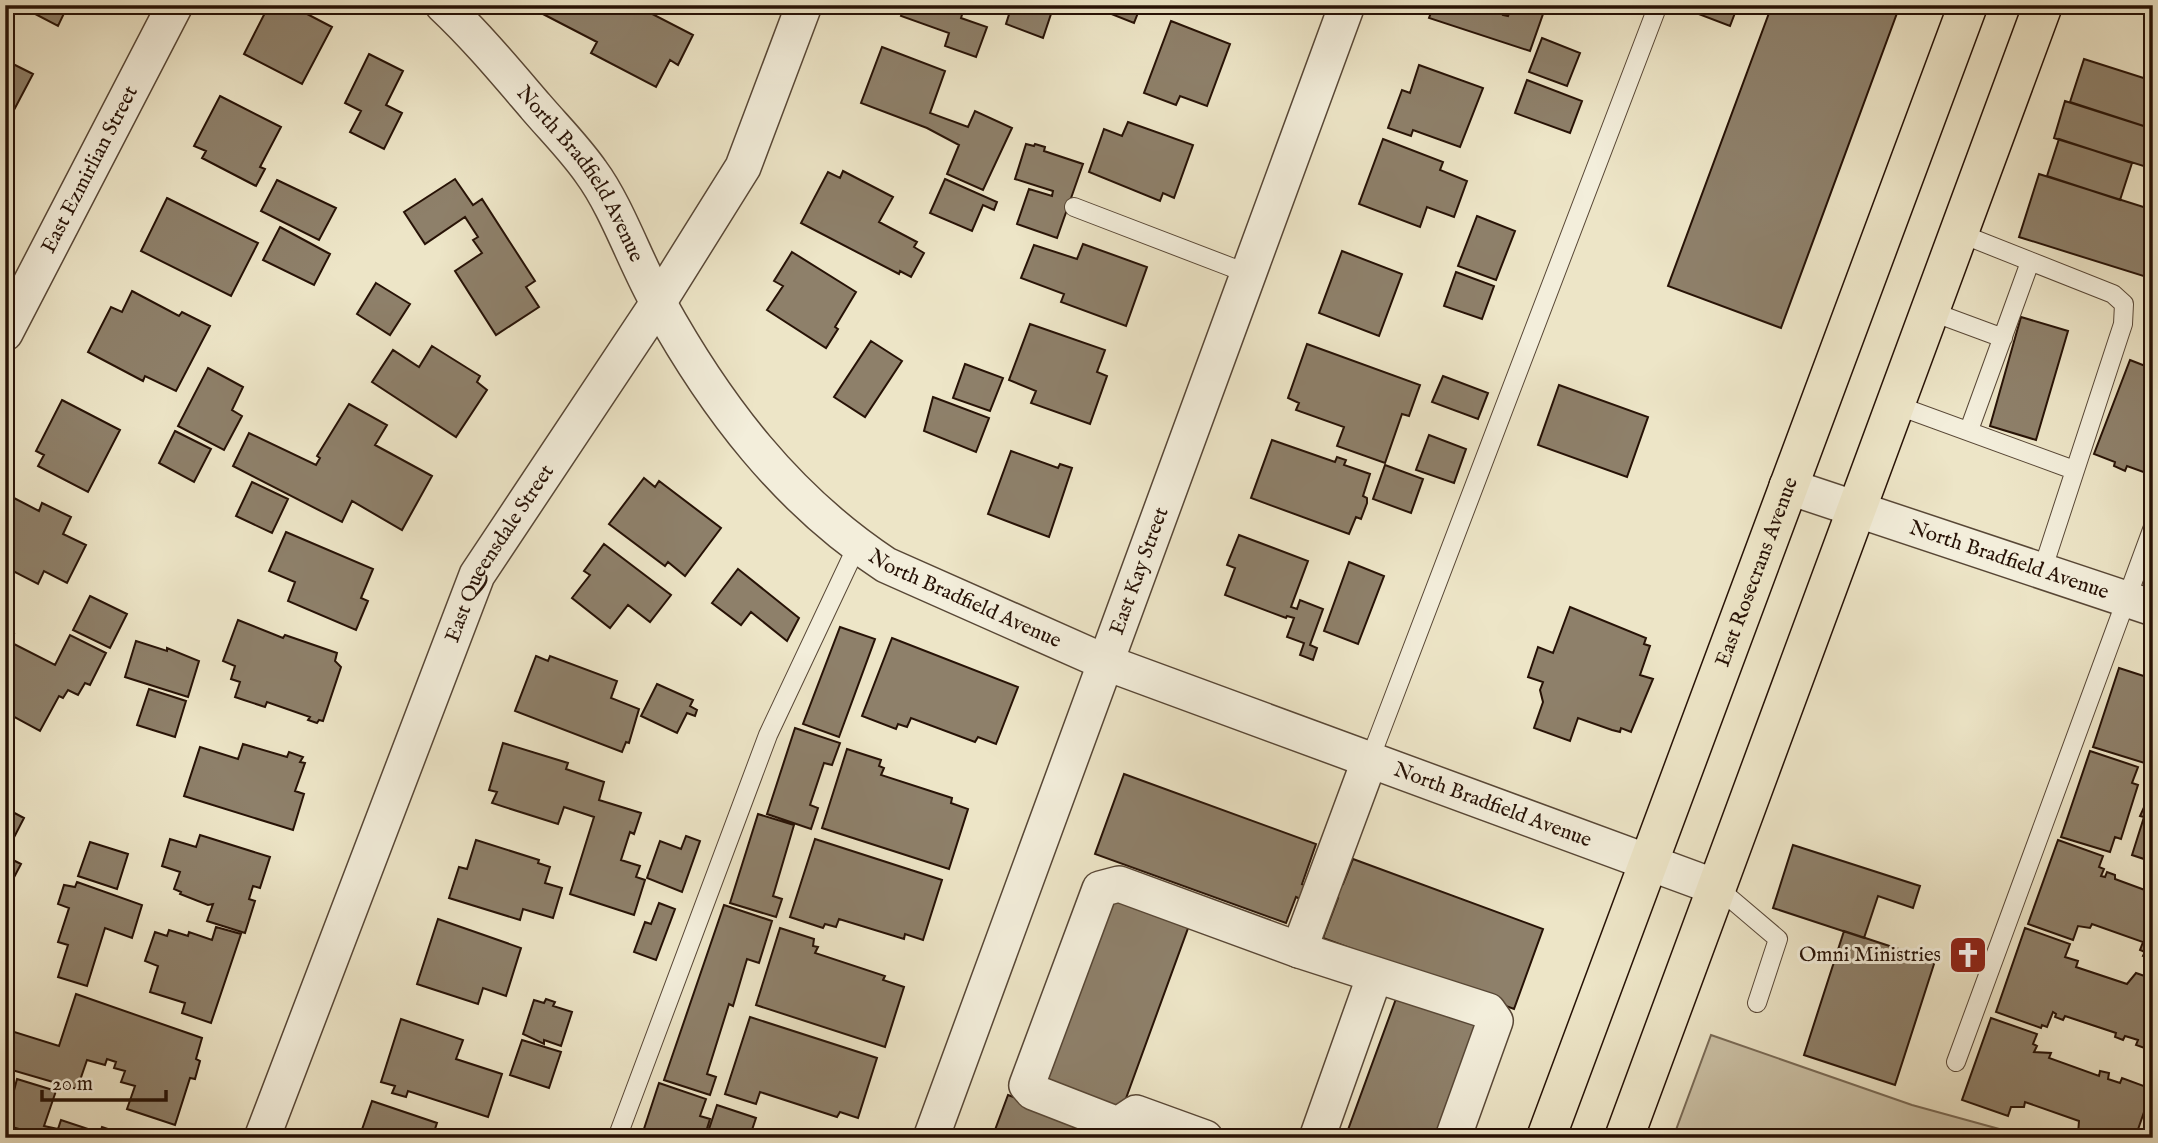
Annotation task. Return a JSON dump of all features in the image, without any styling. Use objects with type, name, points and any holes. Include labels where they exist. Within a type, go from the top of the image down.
[{"type":"main road","name":"East Rosecrans Avenue","points":[[1546,1138],[1968,5]]},
{"type":"main road","points":[[1624,1138],[2043,5]]},
{"type":"street","name":"East Ezmirlian Street","points":[[5,333],[175,5]]},
{"type":"street","name":"North Bradfield Avenue","points":[[443,5],[467,28],[592,173],[658,303],[703,379],[750,445],[801,498],[857,546],[886,565],[1107,663],[1718,888]]},
{"type":"street","name":"East Queensdale Street","points":[[262,1138],[477,575],[658,303],[743,167],[804,5]]},
{"type":"street","name":"East Kay Street","points":[[931,1138],[1347,5]]},
{"type":"street","name":"North Bradfield Avenue","points":[[1787,486],[2140,603]]},
{"type":"street","points":[[1299,950],[1370,760]]},
{"type":"street","points":[[1205,1138],[1136,1113],[1118,1125],[1033,1092],[1027,1085],[1100,890],[1119,884],[1299,950],[1488,1011],[1495,1021],[1453,1138]]},
{"type":"street","points":[[1317,1138],[1376,975]]},
{"type":"lane","points":[[1370,760],[1658,5]]},
{"type":"lane","points":[[1074,207],[1249,274]]},
{"type":"lane","points":[[1959,233],[2113,295],[2124,303],[2123,324],[2042,571]]},
{"type":"lane","points":[[1969,430],[2030,262]]},
{"type":"lane","points":[[1930,312],[2003,338]]},
{"type":"lane","points":[[1896,405],[2074,470]]},
{"type":"lane","points":[[1956,1062],[2140,603],[2153,527]]},
{"type":"lane","points":[[617,1138],[768,735],[857,546]]},
{"type":"lane","points":[[1718,888],[1778,939],[1757,1003]]},
{"type":"shaded area","points":[[1711,1035],[1912,1105],[2032,1138],[1673,1138]]},
{"type":"building","points":[[18,5],[68,5],[58,26]]},
{"type":"building","points":[[269,5],[290,5],[332,27],[302,84],[244,54]]},
{"type":"building","points":[[543,5],[617,5],[622,8],[635,5],[693,35],[678,65],[670,60],[656,87],[591,53],[597,42],[539,12]]},
{"type":"building","points":[[905,5],[965,5],[961,18],[987,27],[976,57],[945,46],[949,33],[901,16]]},
{"type":"building","points":[[1012,5],[1054,5],[1043,38],[1006,24]]},
{"type":"building","points":[[1097,5],[1141,5],[1134,23],[1096,8]]},
{"type":"building","points":[[1434,5],[1506,5],[1503,15],[1508,16],[1512,5],[1518,5],[1543,14],[1530,51],[1429,18]]},
{"type":"building","points":[[1690,5],[1738,5],[1730,26],[1688,10]]},
{"type":"building","points":[[1772,5],[1900,5],[1781,328],[1668,286]]},
{"type":"building","points":[[1171,21],[1230,44],[1207,106],[1180,96],[1176,105],[1144,93]]},
{"type":"building","points":[[1542,38],[1580,53],[1567,86],[1529,72]]},
{"type":"building","points":[[882,47],[945,71],[930,113],[968,127],[975,111],[1012,128],[983,190],[947,174],[959,145],[927,128],[861,103]]},
{"type":"building","points":[[369,54],[403,71],[386,105],[402,113],[384,149],[350,132],[361,111],[345,103]]},
{"type":"building","points":[[2084,59],[2153,81],[2153,129],[2070,102]]},
{"type":"building","points":[[5,60],[33,74],[5,127]]},
{"type":"building","points":[[1419,65],[1483,88],[1460,147],[1413,130],[1411,136],[1388,128],[1402,90],[1410,93]]},
{"type":"building","points":[[1527,80],[1582,101],[1570,133],[1515,113]]},
{"type":"building","points":[[220,96],[281,127],[260,167],[265,169],[256,186],[202,158],[206,151],[194,146]]},
{"type":"building","points":[[2065,101],[2153,129],[2153,169],[2054,138]]},
{"type":"building","points":[[1128,122],[1193,145],[1174,198],[1163,193],[1160,201],[1089,172],[1104,129],[1122,136]]},
{"type":"building","points":[[1383,139],[1443,162],[1440,170],[1467,181],[1454,217],[1427,207],[1420,227],[1359,204]]},
{"type":"building","points":[[2059,139],[2132,163],[2120,200],[2047,176]]},
{"type":"building","points":[[1026,144],[1045,147],[1044,151],[1083,164],[1057,238],[1017,224],[1029,189],[1052,196],[1053,191],[1015,179]]},
{"type":"building","points":[[843,171],[893,197],[879,222],[917,242],[914,247],[924,253],[911,277],[900,271],[899,274],[801,223],[828,172],[840,178]]},
{"type":"building","points":[[2039,174],[2153,210],[2153,279],[2019,237]]},
{"type":"building","points":[[455,179],[473,205],[482,199],[535,281],[526,287],[539,307],[496,335],[455,271],[482,253],[473,240],[478,237],[465,217],[425,244],[404,212]]},
{"type":"building","points":[[945,179],[997,202],[994,210],[983,205],[972,231],[930,213]]},
{"type":"building","points":[[277,180],[336,208],[319,240],[261,211]]},
{"type":"building","points":[[167,198],[258,243],[231,296],[141,251]]},
{"type":"building","points":[[1477,216],[1515,231],[1496,280],[1458,266]]},
{"type":"building","points":[[280,227],[330,254],[314,285],[263,260]]},
{"type":"building","points":[[1083,244],[1147,267],[1126,326],[1061,302],[1064,294],[1021,278],[1034,245],[1077,259]]},
{"type":"building","points":[[1342,251],[1402,274],[1379,336],[1319,313]]},
{"type":"building","points":[[792,252],[856,292],[826,348],[767,310],[783,286],[774,281]]},
{"type":"building","points":[[1456,272],[1494,286],[1482,319],[1444,306]]},
{"type":"building","points":[[376,283],[410,304],[390,335],[357,314]]},
{"type":"building","points":[[132,291],[179,316],[182,312],[210,326],[176,391],[145,376],[143,381],[88,352],[111,307],[122,312]]},
{"type":"building","points":[[2021,317],[2068,331],[2036,440],[1990,426]]},
{"type":"building","points":[[1030,324],[1105,350],[1097,372],[1107,376],[1090,424],[1031,403],[1036,391],[1009,380]]},
{"type":"building","points":[[871,341],[902,361],[865,417],[834,397]]},
{"type":"building","points":[[1307,344],[1420,385],[1409,416],[1402,414],[1385,463],[1337,446],[1344,427],[1296,410],[1299,403],[1288,398]]},
{"type":"building","points":[[432,346],[480,376],[477,382],[487,390],[456,437],[372,382],[393,350],[419,367]]},
{"type":"building","points":[[2130,360],[2153,369],[2153,465],[2149,474],[2127,466],[2125,471],[2114,466],[2115,462],[2094,454]]},
{"type":"building","points":[[965,364],[1003,378],[990,411],[953,398]]},
{"type":"building","points":[[208,368],[243,387],[232,410],[242,416],[224,450],[178,426]]},
{"type":"building","points":[[1443,376],[1488,393],[1478,419],[1432,402]]},
{"type":"building","points":[[1559,385],[1648,417],[1627,477],[1538,445]]},
{"type":"building","points":[[933,397],[989,418],[976,452],[924,431]]},
{"type":"building","points":[[62,400],[120,430],[88,492],[38,466],[44,455],[36,451]]},
{"type":"building","points":[[349,404],[387,425],[375,445],[432,476],[402,530],[352,501],[342,522],[233,466],[249,433],[316,465],[320,458],[317,456]]},
{"type":"building","points":[[175,431],[211,449],[194,482],[159,463]]},
{"type":"building","points":[[1429,435],[1466,449],[1454,483],[1416,470]]},
{"type":"building","points":[[1272,440],[1335,462],[1337,457],[1346,460],[1344,465],[1370,474],[1363,496],[1367,498],[1367,503],[1361,519],[1356,517],[1349,534],[1251,498]]},
{"type":"building","points":[[1011,451],[1058,468],[1060,464],[1072,468],[1049,537],[988,514]]},
{"type":"building","points":[[1385,465],[1423,479],[1411,513],[1373,499]]},
{"type":"building","points":[[644,478],[655,487],[659,481],[721,528],[685,576],[668,562],[665,566],[609,524]]},
{"type":"building","points":[[252,482],[288,499],[272,533],[236,516]]},
{"type":"building","points":[[12,497],[39,511],[42,503],[71,517],[63,534],[86,545],[67,583],[44,571],[38,584],[5,567],[5,511]]},
{"type":"building","points":[[286,532],[373,569],[361,598],[368,601],[356,630],[288,601],[295,582],[269,571]]},
{"type":"building","points":[[1239,535],[1308,561],[1291,607],[1297,609],[1300,600],[1323,609],[1310,645],[1317,648],[1313,660],[1300,655],[1304,643],[1287,637],[1294,618],[1286,618],[1225,595],[1235,568],[1227,565]]},
{"type":"building","points":[[604,544],[671,595],[650,622],[628,605],[610,628],[572,598],[590,575],[584,571]]},
{"type":"building","points":[[1349,562],[1384,576],[1358,644],[1324,631]]},
{"type":"building","points":[[738,569],[799,618],[787,641],[751,612],[741,625],[712,603]]},
{"type":"building","points":[[90,596],[127,614],[110,648],[73,630]]},
{"type":"building","points":[[1570,607],[1646,638],[1644,644],[1650,646],[1640,675],[1653,679],[1631,732],[1621,728],[1620,732],[1612,730],[1578,718],[1570,741],[1534,728],[1543,702],[1540,690],[1543,682],[1528,677],[1538,647],[1553,653]]},
{"type":"building","points":[[238,620],[283,638],[285,635],[337,653],[335,661],[341,667],[323,721],[319,720],[317,723],[308,720],[310,717],[267,702],[265,707],[235,697],[240,682],[231,679],[235,666],[223,661]]},
{"type":"building","points":[[840,627],[875,639],[839,737],[803,724]]},
{"type":"building","points":[[5,629],[14,634],[10,642],[55,665],[70,635],[106,653],[90,685],[85,683],[78,695],[68,690],[63,698],[59,696],[40,731],[5,712]]},
{"type":"building","points":[[892,638],[1018,687],[996,744],[978,737],[975,742],[911,718],[907,727],[898,724],[896,729],[862,716]]},
{"type":"building","points":[[136,641],[167,651],[167,648],[199,661],[188,697],[125,677]]},
{"type":"building","points":[[536,656],[548,661],[550,656],[617,681],[611,698],[639,709],[629,743],[626,742],[622,752],[515,711]]},
{"type":"building","points":[[2119,668],[2153,679],[2151,765],[2093,747]]},
{"type":"building","points":[[657,684],[693,700],[690,706],[697,710],[695,716],[687,713],[677,733],[641,716]]},
{"type":"building","points":[[149,689],[186,701],[175,737],[137,725]]},
{"type":"building","points":[[795,728],[840,743],[832,765],[824,763],[810,805],[818,808],[811,829],[767,814]]},
{"type":"building","points":[[503,743],[568,763],[566,769],[604,782],[599,800],[641,813],[634,834],[630,832],[621,860],[640,866],[636,877],[645,880],[634,915],[570,894],[594,817],[564,807],[558,824],[492,803],[497,792],[489,790]]},
{"type":"building","points":[[243,744],[287,757],[289,752],[303,757],[300,762],[305,763],[295,791],[304,794],[293,830],[184,796],[200,747],[238,759]]},
{"type":"building","points":[[847,749],[881,760],[879,766],[884,768],[881,775],[952,798],[951,803],[968,809],[949,869],[822,828]]},
{"type":"building","points":[[2090,751],[2138,767],[2132,783],[2138,785],[2121,839],[2115,837],[2110,852],[2061,837]]},
{"type":"building","points":[[1124,774],[1316,844],[1302,884],[1308,886],[1302,900],[1296,897],[1286,923],[1095,854]]},
{"type":"building","points":[[2151,792],[2153,862],[2132,855],[2144,817],[2140,816]]},
{"type":"building","points":[[5,808],[24,818],[7,851],[5,850]]},
{"type":"building","points":[[758,814],[794,825],[773,896],[782,899],[776,917],[730,903]]},
{"type":"building","points":[[200,835],[270,857],[260,888],[253,886],[249,899],[255,901],[245,933],[207,921],[213,904],[208,905],[180,894],[181,892],[174,889],[180,872],[162,866],[170,839],[196,847]]},
{"type":"building","points":[[686,836],[700,841],[682,892],[647,878],[660,841],[681,849]]},
{"type":"building","points":[[815,839],[942,880],[923,940],[905,934],[904,939],[839,919],[836,927],[825,924],[823,928],[790,917]]},
{"type":"building","points":[[476,840],[539,860],[538,863],[550,867],[545,883],[562,888],[553,918],[523,909],[520,920],[449,898],[459,867],[467,869]]},
{"type":"building","points":[[2058,840],[2103,856],[2099,867],[2104,869],[2101,876],[2105,877],[2107,872],[2115,875],[2115,879],[2153,893],[2153,959],[2143,956],[2145,952],[2140,950],[2143,942],[2092,924],[2090,928],[2078,926],[2073,940],[2028,924]]},
{"type":"building","points":[[90,842],[128,854],[117,889],[78,876]]},
{"type":"building","points":[[1793,845],[1920,886],[1913,908],[1878,896],[1864,938],[1773,908]]},
{"type":"building","points":[[5,856],[21,864],[9,887],[5,885]]},
{"type":"building","points":[[1353,859],[1543,929],[1514,1009],[1323,938],[1338,898],[1332,896],[1336,882],[1343,884]]},
{"type":"building","points":[[77,882],[142,905],[132,938],[105,928],[87,986],[58,977],[68,945],[58,942],[69,908],[58,904],[64,885],[75,887]]},
{"type":"building","points":[[1112,891],[1191,920],[1121,1112],[1043,1081]]},
{"type":"building","points":[[659,903],[675,909],[656,960],[634,952],[645,922],[651,924]]},
{"type":"building","points":[[724,905],[772,921],[759,963],[747,959],[733,1006],[729,1004],[707,1074],[716,1077],[710,1095],[664,1080]]},
{"type":"building","points":[[438,919],[521,948],[506,996],[483,988],[478,1004],[417,984]]},
{"type":"building","points":[[216,927],[241,934],[211,1023],[182,1013],[185,1003],[150,992],[158,966],[145,961],[155,932],[167,936],[169,930],[188,936],[189,932],[212,940]]},
{"type":"building","points":[[780,928],[814,939],[813,946],[818,947],[815,953],[885,976],[883,980],[904,987],[885,1047],[756,1005]]},
{"type":"building","points":[[2025,928],[2070,944],[2065,957],[2078,961],[2076,967],[2127,984],[2136,973],[2153,979],[2153,1051],[2136,1045],[2138,1040],[2125,1036],[2123,1040],[2115,1037],[2116,1033],[2065,1016],[2063,1020],[2055,1017],[2053,1012],[2047,1027],[2042,1025],[2041,1028],[1996,1012]]},
{"type":"building","points":[[1844,931],[1935,961],[1895,1085],[1804,1055]]},
{"type":"building","points":[[76,994],[202,1038],[196,1059],[200,1061],[195,1079],[190,1078],[175,1125],[127,1109],[135,1086],[121,1082],[125,1071],[114,1068],[116,1062],[107,1059],[105,1065],[87,1060],[77,1089],[5,1068],[5,1029],[59,1046]]},
{"type":"building","points":[[1397,996],[1478,1025],[1436,1138],[1345,1138]]},
{"type":"building","points":[[546,999],[555,1002],[553,1006],[572,1012],[561,1046],[544,1040],[544,1044],[523,1034],[534,1000],[544,1003]]},
{"type":"building","points":[[750,1017],[877,1058],[858,1118],[840,1112],[837,1117],[760,1092],[756,1104],[725,1094]]},
{"type":"building","points":[[1991,1018],[2037,1034],[2033,1044],[2037,1046],[2034,1052],[2051,1053],[2049,1058],[2099,1076],[2100,1071],[2109,1073],[2108,1079],[2120,1083],[2122,1078],[2152,1089],[2135,1138],[2088,1138],[2078,1134],[2079,1121],[2025,1102],[2024,1107],[2011,1107],[2008,1116],[1962,1100]]},
{"type":"building","points":[[401,1019],[463,1040],[456,1059],[502,1074],[488,1117],[408,1091],[406,1097],[392,1093],[395,1086],[381,1082]]},
{"type":"building","points":[[522,1040],[561,1052],[549,1088],[510,1075]]},
{"type":"building","points":[[17,1079],[56,1091],[44,1126],[58,1129],[61,1120],[100,1133],[102,1127],[135,1138],[32,1138],[33,1133],[5,1125]]},
{"type":"building","points":[[659,1083],[706,1099],[700,1116],[710,1119],[704,1138],[641,1138]]},
{"type":"building","points":[[1008,1095],[1123,1138],[992,1138]]},
{"type":"building","points":[[372,1101],[437,1123],[432,1138],[359,1138]]},
{"type":"building","points":[[717,1105],[756,1118],[752,1130],[775,1138],[706,1138]]},
{"type":"place","name":"Omni Ministries","points":[[1968,955]]}]
